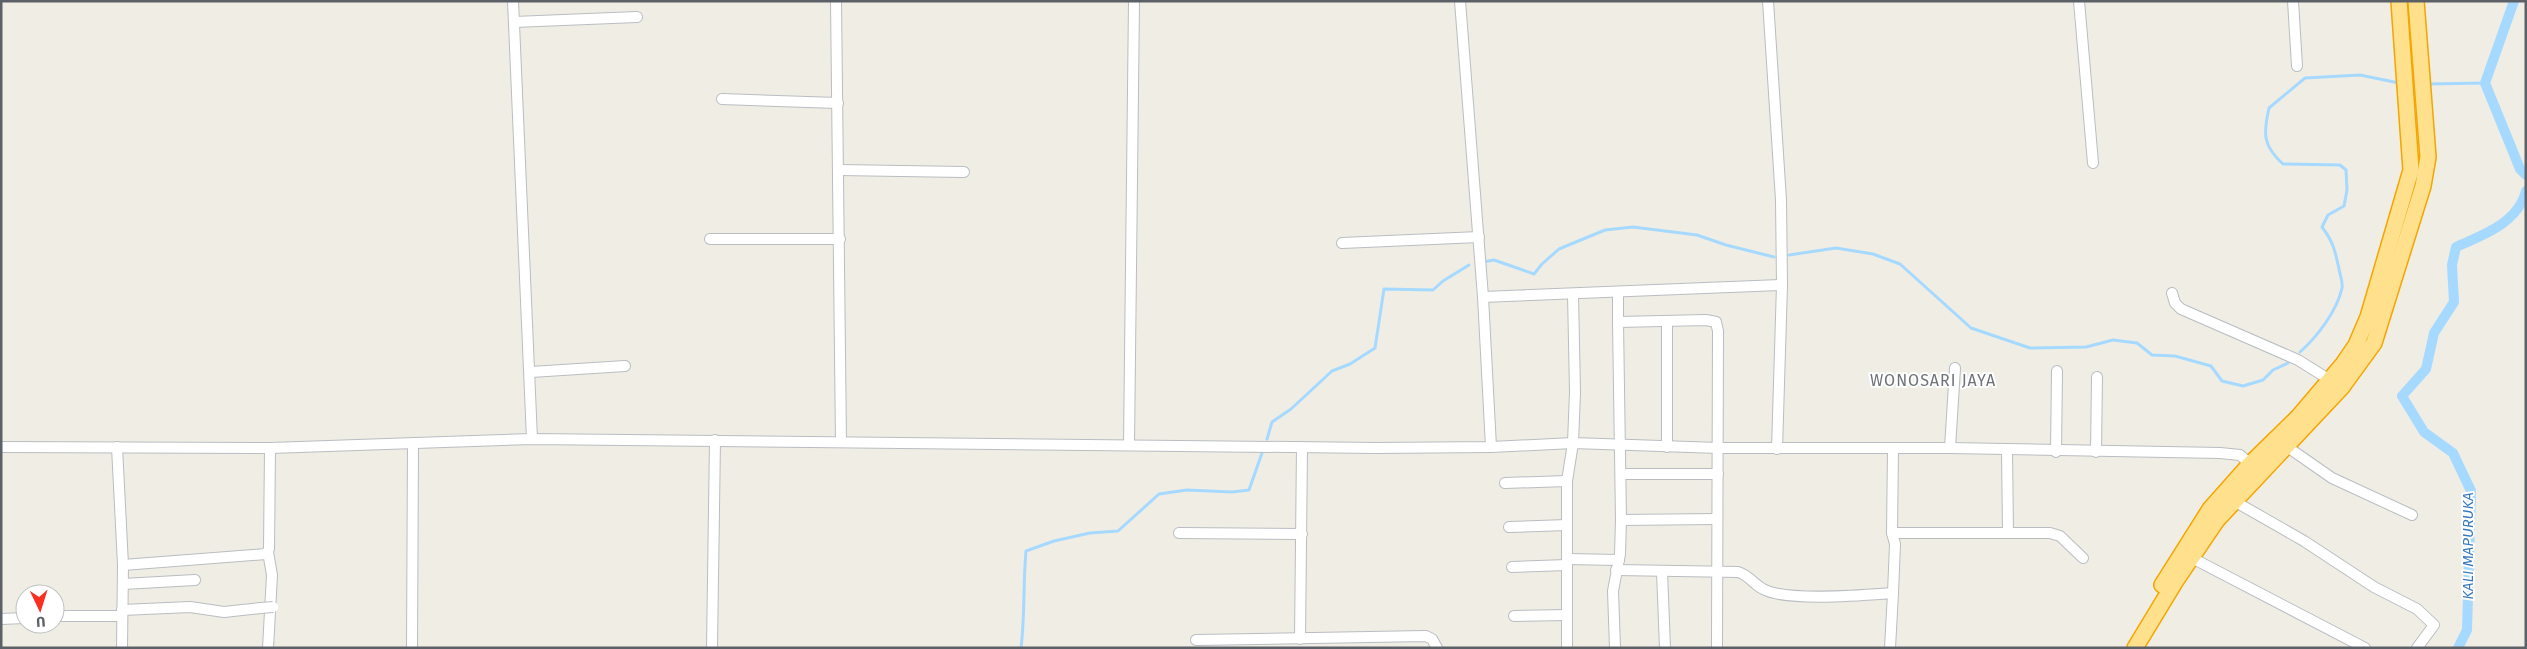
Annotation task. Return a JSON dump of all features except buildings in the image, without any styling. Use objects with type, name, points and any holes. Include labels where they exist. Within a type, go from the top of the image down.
[{"type":"highway","points":[[2123,648],[2210,509],[2250,464],[2298,417],[2330,380],[2356,345],[2368,316],[2411,170],[2399,1]]},
{"type":"highway","points":[[2135,648],[2217,520],[2342,387],[2374,343],[2423,186],[2428,157],[2416,1]]},
{"type":"highway","points":[[2401,29],[2417,24]]},
{"type":"street","points":[[513,1],[531,372],[532,440]]},
{"type":"street","points":[[836,1],[841,442]]},
{"type":"street","points":[[1130,444],[1134,1]]},
{"type":"street","points":[[1460,1],[1484,297],[1491,447]]},
{"type":"street","points":[[1768,1],[1781,200],[1782,285],[1777,449]]},
{"type":"street","points":[[2079,1],[2093,163]]},
{"type":"street","points":[[2293,1],[2297,66]]},
{"type":"street","points":[[514,22],[638,17]]},
{"type":"street","points":[[722,99],[838,102]]},
{"type":"street","points":[[839,170],[964,172]]},
{"type":"street","points":[[1342,243],[1479,237]]},
{"type":"street","points":[[710,239],[840,240]]},
{"type":"street","points":[[1484,297],[1782,285]]},
{"type":"street","points":[[1615,648],[1613,591],[1618,566],[1621,520],[1618,292]]},
{"type":"street","points":[[2172,293],[2175,304],[2181,309],[2298,360],[2330,380]]},
{"type":"street","points":[[1567,648],[1567,481],[1573,442],[1575,392],[1573,294]]},
{"type":"street","points":[[1618,322],[1706,320],[1716,322],[1718,331],[1719,448],[1715,572],[1716,648]]},
{"type":"street","points":[[1667,321],[1667,447]]},
{"type":"street","points":[[531,372],[625,366]]},
{"type":"street","points":[[1950,448],[1955,368]]},
{"type":"street","points":[[2056,452],[2057,371]]},
{"type":"street","points":[[2096,452],[2097,377]]},
{"type":"street","points":[[1,447],[270,448],[532,440],[715,440],[1302,447],[1491,447],[1573,442],[1719,448],[1950,448],[2056,452],[2230,454],[2240,455],[2250,464]]},
{"type":"street","points":[[712,648],[715,440]]},
{"type":"street","points":[[412,648],[413,444]]},
{"type":"street","points":[[2286,446],[2332,478],[2412,515]]},
{"type":"street","points":[[116,447],[123,565],[122,648]]},
{"type":"street","points":[[1300,639],[1302,447]]},
{"type":"street","points":[[268,648],[272,575],[268,552],[270,448]]},
{"type":"street","points":[[1890,648],[1895,544],[1892,533],[1893,448]]},
{"type":"street","points":[[2007,450],[2008,532]]},
{"type":"street","points":[[1621,474],[1718,474]]},
{"type":"street","points":[[1505,483],[1567,481]]},
{"type":"street","points":[[2234,501],[2304,541],[2374,587],[2417,609],[2434,625],[2417,648]]},
{"type":"street","points":[[1621,520],[1716,520]]},
{"type":"street","points":[[1509,527],[1567,525]]},
{"type":"street","points":[[1178,533],[1302,534]]},
{"type":"street","points":[[1892,533],[2050,533],[2060,536],[2083,558]]},
{"type":"street","points":[[123,565],[264,556],[268,552]]},
{"type":"street","points":[[2192,558],[2365,648]]},
{"type":"street","points":[[1512,566],[1567,562],[1662,571],[1738,572],[1748,575],[1763,589],[1792,595],[1893,593]]},
{"type":"street","points":[[1662,571],[1665,648]]},
{"type":"street","points":[[123,584],[195,580]]},
{"type":"street","points":[[65,616],[190,607],[224,612],[272,607]]},
{"type":"street","points":[[1514,616],[1567,615]]},
{"type":"street","points":[[1,619],[15,618]]},
{"type":"street","points":[[1196,640],[1426,636],[1432,639],[1436,648]]},
{"type":"waterway","name":"KALI MAPURUKA","points":[[2514,1],[2485,83],[2520,169],[2526,175]]},
{"type":"waterway","points":[[2300,352],[2326,323],[2336,306],[2342,288],[2334,247],[2322,227],[2328,215],[2344,206],[2347,190],[2346,170],[2340,165],[2283,164],[2276,157],[2266,139],[2269,108],[2305,78],[2360,75],[2399,83]]},
{"type":"waterway","points":[[2428,84],[2485,83]]},
{"type":"waterway","name":"KALI MAPURUKA","points":[[2458,648],[2467,630],[2471,491],[2453,453],[2424,432],[2402,396],[2426,369],[2434,333],[2454,302],[2452,265],[2456,247],[2498,227],[2507,220],[2522,202],[2526,191]]},
{"type":"waterway","points":[[1483,262],[1494,260],[1534,274],[1559,249],[1605,230],[1633,227],[1697,235],[1726,245],[1774,257]]},
{"type":"waterway","points":[[1789,255],[1836,248],[1873,254],[1900,264],[1971,328],[2030,348],[2086,347],[2113,340],[2137,343],[2152,355],[2175,356],[2211,366],[2222,381],[2243,386],[2263,380],[2273,370],[2288,363]]},
{"type":"waterway","points":[[1267,439],[1272,422],[1291,409],[1332,371],[1350,364],[1375,348],[1384,289],[1433,290],[1443,281],[1469,265]]},
{"type":"waterway","points":[[1021,648],[1026,551],[1054,541],[1090,533],[1118,531],[1159,494],[1187,490],[1232,492],[1249,490],[1262,453]]},
{"type":"district","name":"WONOSARI JAYA","points":[[1933,380]]}]
